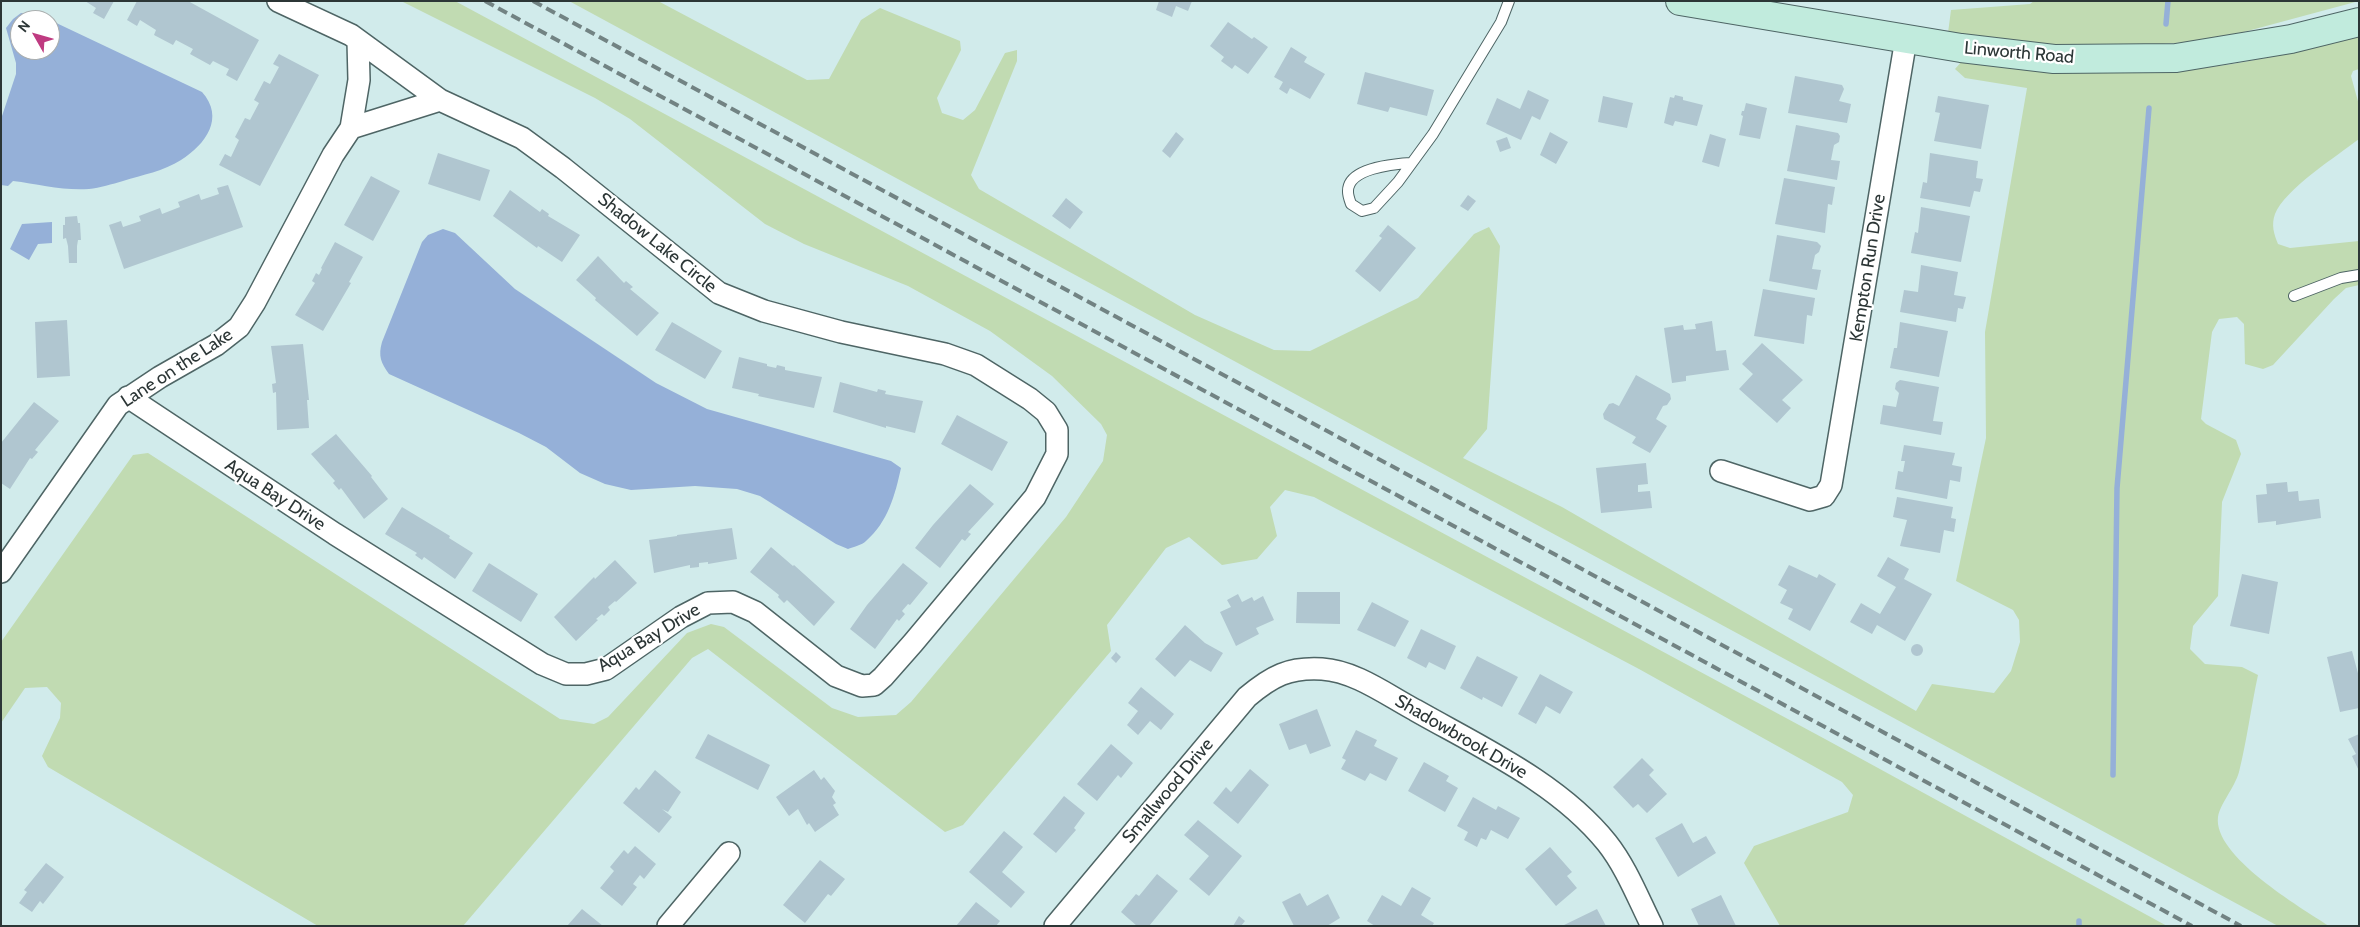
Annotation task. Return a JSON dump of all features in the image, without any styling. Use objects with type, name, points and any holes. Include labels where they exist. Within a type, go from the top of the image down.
[{"type":"main road","name":"Linworth Road","points":[[1680,1],[1961,48],[2054,59],[2176,58],[2291,39],[2359,22]]},
{"type":"street","name":"Shadow Lake Circle","points":[[278,1],[315,17],[358,41],[440,100],[522,138],[563,168],[719,293],[764,312],[841,332],[945,354],[976,365],[1030,398],[1046,412],[1057,430]]},
{"type":"street","name":"Kempton Run Drive","points":[[1721,471],[1810,500],[1824,496],[1831,485],[1906,39]]},
{"type":"street","name":"Lane on the Lake","points":[[1,572],[114,411],[128,397],[216,345],[239,327],[255,302],[333,154],[351,128],[359,80],[358,41]]},
{"type":"street","points":[[351,128],[440,100]]},
{"type":"street","name":"Aqua Bay Drive","points":[[128,397],[334,534],[542,664],[566,674],[586,674],[606,668],[680,617],[708,603],[733,602],[755,612],[836,676],[862,686],[874,685],[883,677],[1035,497],[1057,454],[1057,430]]},
{"type":"street","name":"Shadowbrook Drive","points":[[1292,670],[1324,669],[1355,677],[1512,763],[1578,812],[1607,843],[1629,880],[1652,926]]},
{"type":"street","name":"Smallwood Drive","points":[[1056,926],[1247,697],[1268,680],[1292,670]]},
{"type":"street","points":[[668,926],[729,853]]},
{"type":"lane","points":[[1412,163],[1364,171],[1352,181],[1347,192],[1351,204],[1362,211],[1374,208],[1398,182],[1412,163],[1433,134],[1501,22],[1508,1]]},
{"type":"lane","points":[[2294,296],[2341,278],[2359,275]]},
{"type":"green space","points":[[401,1],[455,1],[1825,739],[2167,926],[1780,926],[1744,863],[1754,846],[1848,812],[1853,795],[1842,782],[1639,669],[1314,497],[1285,490],[1270,507],[1277,536],[1257,559],[1222,565],[1189,537],[1166,548],[1107,625],[1111,651],[963,825],[945,832],[708,649],[692,658],[463,926],[318,926],[48,767],[42,756],[60,718],[61,703],[47,687],[25,688],[1,723],[1,642],[133,455],[148,453],[560,719],[594,724],[608,717],[687,633],[711,624],[724,627],[832,708],[858,717],[896,715],[911,702],[1066,517],[1103,461],[1107,435],[1101,424],[1052,376],[990,331],[908,286],[804,244],[765,224],[630,119],[595,98]]},
{"type":"green space","points":[[569,1],[658,1],[807,80],[829,79],[861,20],[880,8],[960,41],[961,50],[937,98],[942,113],[963,120],[975,110],[1005,53],[1017,50],[1017,61],[971,175],[979,189],[1195,315],[1274,350],[1310,351],[1418,298],[1474,234],[1489,227],[1500,246],[1487,429],[1463,458],[1562,507],[1916,711],[1932,684],[1994,693],[2011,671],[2020,642],[2019,620],[2013,610],[1956,581],[1986,438],[1985,332],[2027,88],[1965,78],[1955,69],[1963,60],[2086,69],[2179,70],[2267,58],[2359,34],[2359,69],[2353,71],[2351,76],[2359,105],[2359,139],[2312,173],[2289,194],[2275,214],[2273,226],[2278,244],[2290,248],[2359,241],[2359,285],[2346,288],[2273,365],[2263,369],[2245,364],[2244,324],[2237,317],[2219,319],[2212,332],[2201,419],[2206,424],[2236,440],[2241,454],[2222,502],[2218,596],[2193,626],[2190,649],[2205,664],[2242,667],[2258,675],[2239,772],[2219,812],[2220,832],[2229,848],[2243,864],[2280,893],[2329,926],[2278,926]]},
{"type":"green space","points":[[2034,1],[2359,1],[2214,40],[2136,46],[2050,46],[1948,33],[1951,10],[2030,4]]},
{"type":"water","points":[[10,23],[10,42],[6,28]]},
{"type":"water","points":[[60,25],[202,92],[209,102],[212,111],[210,130],[190,154],[174,164],[102,187],[70,189],[13,181],[8,186],[1,185],[1,119],[16,74],[15,60],[60,60]]},
{"type":"water","points":[[52,222],[52,243],[38,244],[29,260],[10,249],[22,224]]},
{"type":"water","points":[[443,229],[455,233],[515,289],[656,383],[707,409],[891,461],[901,468],[890,508],[874,534],[860,545],[848,549],[836,544],[760,496],[737,489],[695,486],[631,490],[605,484],[580,473],[546,447],[519,433],[389,374],[381,359],[382,342],[422,242],[428,235]]},
{"type":"building","points":[[85,1],[114,1],[104,19],[93,13],[96,8]]},
{"type":"building","points":[[137,1],[188,1],[259,40],[237,81],[226,75],[229,69],[213,61],[210,65],[190,54],[193,49],[176,40],[173,45],[154,35],[156,30],[140,20],[137,26],[127,20]]},
{"type":"building","points":[[1159,1],[1192,1],[1188,11],[1176,6],[1172,17],[1156,10]]},
{"type":"building","points":[[1228,22],[1252,39],[1254,37],[1268,47],[1248,74],[1235,65],[1232,69],[1221,61],[1224,57],[1210,46]]},
{"type":"building","points":[[1291,47],[1307,57],[1304,62],[1325,74],[1310,99],[1290,88],[1287,94],[1279,89],[1283,82],[1274,77]]},
{"type":"building","points":[[279,54],[319,75],[260,186],[219,165],[225,154],[231,157],[239,140],[235,137],[245,118],[250,120],[259,103],[254,100],[264,81],[270,84],[279,67],[273,64]]},
{"type":"building","points":[[1365,72],[1434,90],[1427,116],[1390,107],[1388,112],[1357,104]]},
{"type":"building","points":[[1795,76],[1842,85],[1844,89],[1839,101],[1851,104],[1847,123],[1788,113]]},
{"type":"building","points":[[1528,90],[1549,100],[1540,120],[1532,116],[1521,140],[1486,124],[1497,98],[1520,109]]},
{"type":"building","points":[[1675,95],[1683,97],[1683,100],[1703,105],[1697,126],[1675,121],[1673,126],[1664,123],[1670,97],[1674,98]]},
{"type":"building","points":[[1603,96],[1633,103],[1627,128],[1598,122]]},
{"type":"building","points":[[1938,96],[1989,105],[1981,149],[1934,141],[1940,113],[1935,112]]},
{"type":"building","points":[[1746,103],[1767,108],[1760,139],[1739,135],[1743,116],[1741,115]]},
{"type":"building","points":[[1796,125],[1838,133],[1840,136],[1839,142],[1834,145],[1831,160],[1840,161],[1837,180],[1787,171]]},
{"type":"building","points":[[1176,132],[1184,139],[1170,158],[1162,151]]},
{"type":"building","points":[[1550,132],[1568,142],[1556,164],[1540,155]]},
{"type":"building","points":[[1710,134],[1726,139],[1719,167],[1702,162]]},
{"type":"building","points":[[1507,137],[1511,148],[1500,152],[1496,141]]},
{"type":"building","points":[[438,153],[490,170],[480,201],[428,184]]},
{"type":"building","points":[[1930,153],[1978,161],[1976,178],[1983,179],[1980,192],[1974,191],[1970,207],[1920,198],[1923,182],[1927,183]]},
{"type":"building","points":[[371,176],[400,191],[373,241],[344,225]]},
{"type":"building","points":[[1784,178],[1835,187],[1832,205],[1828,204],[1825,233],[1775,224]]},
{"type":"building","points":[[228,185],[243,227],[124,269],[109,225],[121,221],[123,227],[141,221],[139,216],[160,208],[162,214],[180,207],[178,202],[199,194],[201,200],[219,194],[217,188]]},
{"type":"building","points":[[510,190],[540,212],[542,209],[549,214],[548,216],[580,235],[562,262],[538,246],[537,248],[493,216]]},
{"type":"building","points":[[1468,195],[1476,201],[1468,211],[1460,206]]},
{"type":"building","points":[[1066,198],[1083,212],[1070,229],[1052,216]]},
{"type":"building","points":[[1921,207],[1970,216],[1961,262],[1911,253],[1915,232],[1918,233]]},
{"type":"building","points":[[77,216],[78,223],[80,223],[81,240],[78,240],[77,263],[69,263],[66,238],[63,239],[63,225],[65,225],[65,217]]},
{"type":"building","points":[[1388,225],[1416,248],[1380,292],[1355,271],[1382,238],[1379,236]]},
{"type":"building","points":[[1777,235],[1817,242],[1821,246],[1819,252],[1815,255],[1812,269],[1821,270],[1817,290],[1769,281]]},
{"type":"building","points":[[335,242],[363,257],[349,282],[351,283],[323,331],[295,315],[315,283],[312,281],[316,273],[319,275]]},
{"type":"building","points":[[598,256],[624,283],[626,281],[633,287],[630,289],[659,313],[637,336],[595,300],[596,298],[576,280]]},
{"type":"building","points":[[1921,265],[1958,272],[1954,295],[1966,297],[1963,309],[1958,308],[1956,322],[1900,312],[1904,290],[1918,292]]},
{"type":"building","points":[[1763,289],[1815,298],[1812,316],[1807,315],[1804,344],[1754,336]]},
{"type":"building","points":[[67,320],[70,376],[37,378],[35,322]]},
{"type":"building","points":[[1712,321],[1716,351],[1726,350],[1729,370],[1686,376],[1686,381],[1672,383],[1664,328],[1683,325],[1684,330],[1696,329],[1695,324]]},
{"type":"building","points":[[672,322],[722,351],[705,379],[655,350]]},
{"type":"building","points":[[1900,322],[1948,331],[1939,377],[1890,368],[1894,348],[1897,348]]},
{"type":"building","points":[[1762,343],[1803,380],[1782,400],[1791,408],[1777,423],[1739,389],[1753,374],[1742,364]]},
{"type":"building","points":[[303,344],[309,400],[307,400],[309,428],[277,430],[276,392],[273,393],[272,384],[276,383],[271,346]]},
{"type":"building","points":[[739,357],[767,364],[767,366],[776,368],[777,365],[785,367],[785,370],[822,377],[814,408],[758,396],[759,394],[732,388]]},
{"type":"building","points":[[1636,375],[1670,394],[1671,399],[1667,405],[1663,406],[1656,419],[1667,426],[1650,453],[1632,443],[1636,437],[1604,419],[1603,414],[1609,404],[1613,403],[1619,406]]},
{"type":"building","points":[[1900,380],[1939,387],[1933,421],[1943,422],[1941,435],[1880,424],[1883,405],[1896,407],[1899,393],[1895,389],[1896,383]]},
{"type":"building","points":[[840,382],[877,392],[878,389],[886,391],[885,394],[923,401],[915,433],[886,426],[886,428],[833,412]]},
{"type":"building","points":[[34,402],[59,421],[35,450],[38,452],[32,459],[30,458],[10,489],[1,483],[1,443]]},
{"type":"building","points":[[957,415],[1008,442],[992,471],[941,444]]},
{"type":"building","points":[[336,434],[372,476],[388,499],[364,519],[341,488],[339,490],[333,483],[335,481],[311,454]]},
{"type":"building","points":[[1904,445],[1955,453],[1952,465],[1962,467],[1960,482],[1950,480],[1947,499],[1895,489],[1898,471],[1903,472],[1905,461],[1901,461]]},
{"type":"building","points":[[1646,463],[1648,484],[1638,485],[1638,492],[1650,491],[1652,508],[1601,513],[1596,468]]},
{"type":"building","points":[[2287,482],[2288,492],[2298,491],[2299,501],[2319,499],[2321,518],[2276,525],[2276,521],[2258,523],[2256,495],[2267,494],[2266,484]]},
{"type":"building","points":[[970,484],[994,504],[968,532],[971,534],[965,541],[962,539],[940,568],[915,548]]},
{"type":"building","points":[[1897,497],[1953,507],[1951,518],[1956,519],[1954,532],[1944,530],[1940,553],[1900,546],[1907,520],[1893,517]]},
{"type":"building","points":[[402,507],[450,536],[449,538],[473,553],[455,579],[424,557],[422,560],[415,555],[417,553],[385,534]]},
{"type":"building","points":[[732,528],[737,559],[708,564],[708,562],[699,563],[699,567],[690,568],[690,565],[654,573],[649,540]]},
{"type":"building","points":[[771,547],[835,602],[814,626],[787,600],[784,603],[778,597],[779,595],[750,572]]},
{"type":"building","points":[[1888,557],[1909,569],[1904,579],[1932,594],[1905,641],[1877,625],[1872,634],[1850,622],[1861,603],[1880,614],[1896,587],[1877,576]]},
{"type":"building","points":[[615,560],[637,583],[608,607],[610,610],[604,616],[602,614],[596,619],[598,620],[576,641],[554,617],[594,577],[595,579]]},
{"type":"building","points":[[489,563],[538,594],[521,622],[472,591]]},
{"type":"building","points":[[903,563],[928,583],[910,605],[908,604],[902,611],[905,614],[899,621],[897,619],[875,649],[850,629],[867,605]]},
{"type":"building","points":[[1789,565],[1817,578],[1819,574],[1836,584],[1810,631],[1788,619],[1793,609],[1780,603],[1787,590],[1778,585]]},
{"type":"building","points":[[2242,574],[2278,582],[2269,634],[2230,626]]},
{"type":"building","points":[[1297,592],[1340,592],[1340,624],[1296,623]]},
{"type":"building","points":[[1238,594],[1242,602],[1252,597],[1254,601],[1263,596],[1274,620],[1256,628],[1259,634],[1236,646],[1220,612],[1231,607],[1227,600]]},
{"type":"building","points":[[1372,602],[1409,621],[1395,647],[1357,630]]},
{"type":"building","points":[[1185,625],[1205,643],[1223,653],[1211,672],[1190,660],[1175,677],[1155,659]]},
{"type":"building","points":[[1421,629],[1456,646],[1445,670],[1429,662],[1426,668],[1407,658]]},
{"type":"building","points":[[1915,644],[1919,644],[1923,650],[1919,656],[1915,656],[1911,652],[1911,648]]},
{"type":"building","points":[[2352,651],[2359,677],[2359,708],[2340,712],[2327,657]]},
{"type":"building","points":[[1116,652],[1121,657],[1116,663],[1111,658]]},
{"type":"building","points":[[1477,656],[1518,677],[1502,707],[1483,697],[1482,700],[1460,688]]},
{"type":"building","points":[[1540,674],[1573,692],[1560,714],[1546,706],[1536,724],[1518,714]]},
{"type":"building","points":[[1141,687],[1174,714],[1161,730],[1150,721],[1138,735],[1127,725],[1138,711],[1128,703]]},
{"type":"building","points":[[1317,709],[1331,746],[1310,754],[1306,744],[1289,750],[1279,724]]},
{"type":"building","points":[[1356,730],[1377,740],[1374,746],[1398,758],[1386,781],[1370,773],[1365,781],[1341,769],[1346,760],[1342,758]]},
{"type":"building","points":[[708,734],[770,765],[758,790],[695,758]]},
{"type":"building","points":[[2359,734],[2359,771],[2352,756],[2356,754],[2348,739]]},
{"type":"building","points":[[1111,744],[1133,763],[1121,778],[1118,775],[1097,801],[1077,784]]},
{"type":"building","points":[[1642,758],[1654,770],[1649,775],[1667,794],[1647,813],[1638,804],[1633,808],[1613,787]]},
{"type":"building","points":[[1424,762],[1449,776],[1446,781],[1458,788],[1445,812],[1408,791]]},
{"type":"building","points":[[1250,769],[1269,785],[1238,824],[1213,803],[1226,787],[1231,792]]},
{"type":"building","points":[[655,770],[681,792],[668,812],[662,809],[672,817],[659,833],[623,803],[636,787],[639,790]]},
{"type":"building","points":[[814,770],[821,780],[824,777],[835,791],[832,797],[836,803],[833,805],[839,815],[815,832],[809,823],[807,825],[798,809],[789,816],[776,797]]},
{"type":"building","points":[[1064,796],[1085,813],[1074,828],[1076,830],[1056,853],[1033,834]]},
{"type":"building","points":[[1473,797],[1496,810],[1498,806],[1520,818],[1508,839],[1491,830],[1486,840],[1481,838],[1477,847],[1464,840],[1468,832],[1457,826]]},
{"type":"building","points":[[1198,820],[1242,856],[1209,896],[1189,879],[1209,856],[1184,835]]},
{"type":"building","points":[[1682,823],[1693,843],[1706,836],[1716,853],[1678,877],[1655,838]]},
{"type":"building","points":[[1004,831],[1023,847],[1002,872],[1025,892],[1011,908],[969,872]]},
{"type":"building","points":[[635,846],[656,864],[644,879],[640,875],[633,884],[637,887],[622,906],[600,888],[614,871],[610,867],[624,850],[628,854]]},
{"type":"building","points":[[1550,847],[1572,872],[1567,876],[1577,888],[1556,906],[1525,869]]},
{"type":"building","points":[[820,860],[845,879],[831,896],[828,894],[805,923],[783,905]]},
{"type":"building","points":[[46,863],[64,877],[43,904],[40,901],[32,912],[19,903],[27,892],[24,890]]},
{"type":"building","points":[[1157,874],[1178,891],[1149,926],[1137,926],[1121,912],[1136,894],[1139,896]]},
{"type":"building","points":[[1412,887],[1431,898],[1421,915],[1434,923],[1432,926],[1375,926],[1367,921],[1382,895],[1401,906]]},
{"type":"building","points":[[1300,893],[1307,906],[1328,894],[1340,918],[1327,926],[1294,926],[1282,902]]},
{"type":"building","points":[[1721,895],[1736,926],[1699,926],[1691,909]]},
{"type":"building","points":[[976,902],[1000,921],[996,926],[956,926]]},
{"type":"building","points":[[582,909],[603,926],[567,926]]},
{"type":"building","points":[[1597,909],[1606,926],[1562,926]]},
{"type":"building","points":[[1239,916],[1245,921],[1241,926],[1233,926]]},
{"type":"waterway","points":[[2166,24],[2168,1]]},
{"type":"waterway","points":[[2113,775],[2117,488],[2149,108]]},
{"type":"waterway","points":[[2079,921],[2079,926]]},
{"type":"railway","points":[[485,1],[2192,926]]},
{"type":"railway","points":[[533,1],[2241,926]]}]
